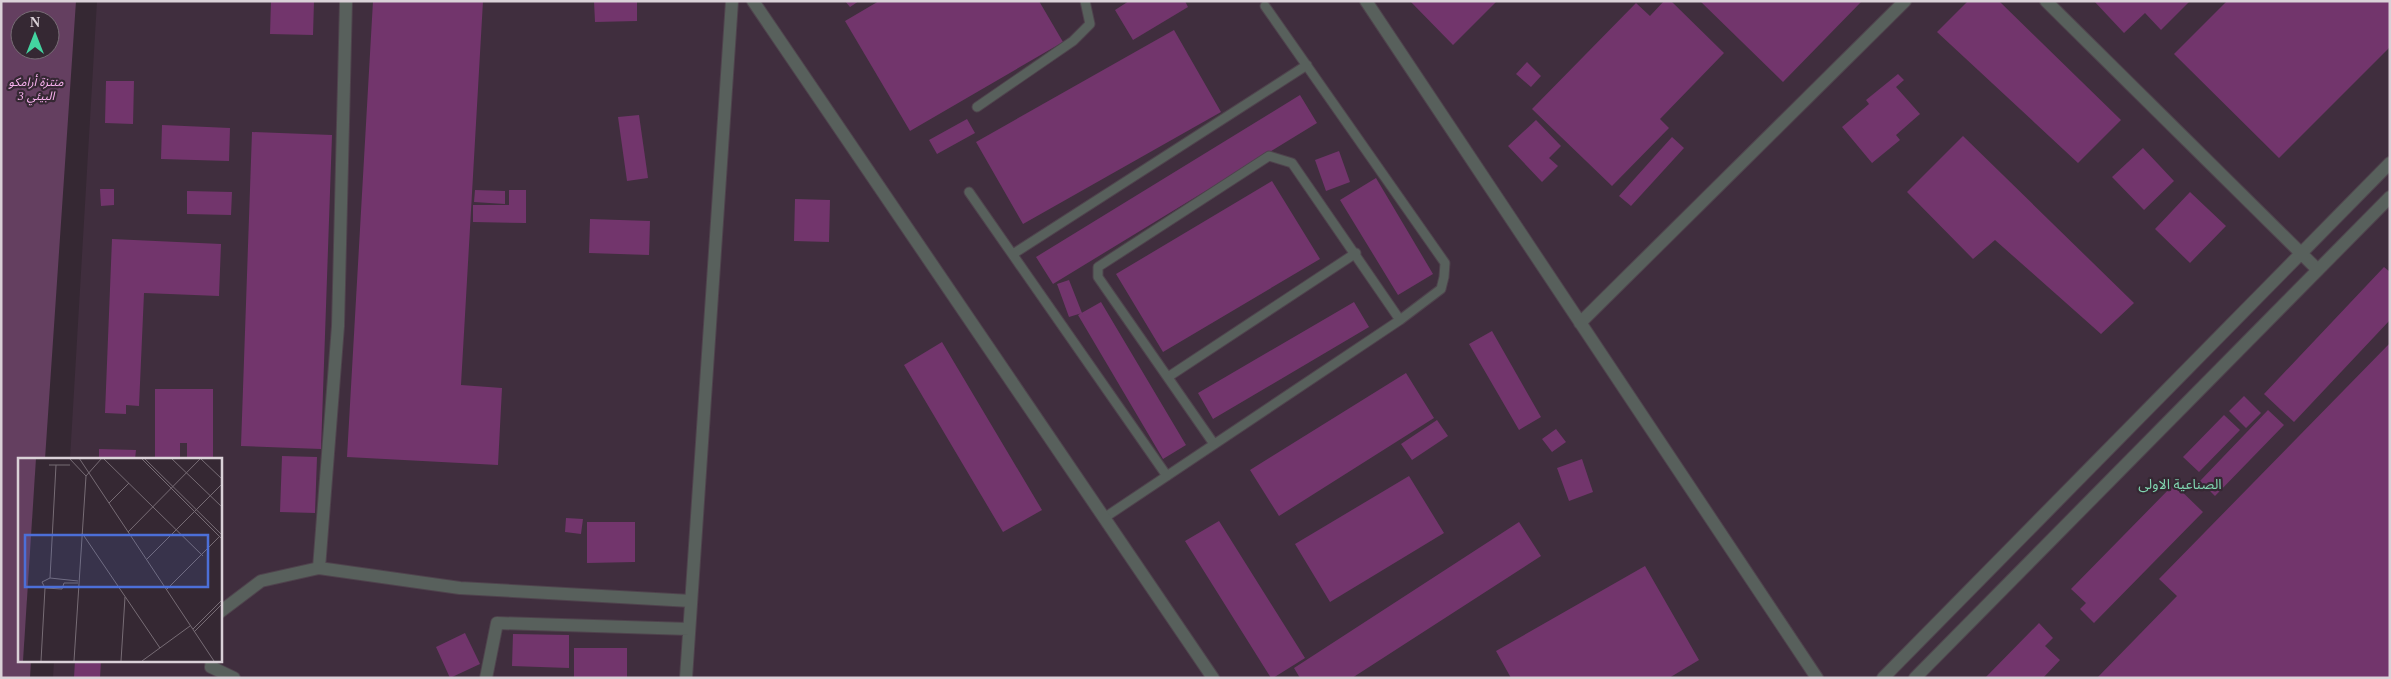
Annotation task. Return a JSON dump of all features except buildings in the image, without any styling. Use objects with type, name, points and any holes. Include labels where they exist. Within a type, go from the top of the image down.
[{"type":"street","points":[[319,568],[338,326],[346,1]]},
{"type":"street","points":[[686,678],[732,1]]},
{"type":"street","points":[[753,1],[1214,678]]},
{"type":"street","points":[[1366,1],[1817,678]]},
{"type":"street","points":[[1580,323],[1905,1]]},
{"type":"street","points":[[2046,1],[2318,270]]},
{"type":"street","points":[[1883,678],[2390,164]]},
{"type":"street","points":[[1915,678],[2390,197]]},
{"type":"street","points":[[221,611],[261,581],[319,568],[460,588],[691,601]]},
{"type":"street","points":[[486,678],[497,623],[689,629]]},
{"type":"street","points":[[212,662],[211,667],[234,678]]},
{"type":"lane","points":[[978,107],[1073,41],[1090,24],[1085,1]]},
{"type":"lane","points":[[1104,518],[1400,320],[1441,289],[1445,263],[1265,6]]},
{"type":"lane","points":[[1012,254],[1307,65]]},
{"type":"lane","points":[[1214,444],[1098,278],[1098,267],[1269,156],[1292,163],[1356,253],[1400,320]]},
{"type":"lane","points":[[970,192],[1167,476]]},
{"type":"lane","points":[[1168,377],[1356,253]]},
{"type":"shaded area","points":[[97,1],[2390,1],[2390,678],[53,678],[54,662],[221,662],[221,458],[70,458]]},
{"type":"green space","name":"منتزة أرامكو البيئي 3","points":[[1,1],[76,1],[45,458],[18,458],[18,662],[31,662],[30,678],[1,678]]},
{"type":"district","name":"الصناعية الاولى","points":[[2180,484]]}]
